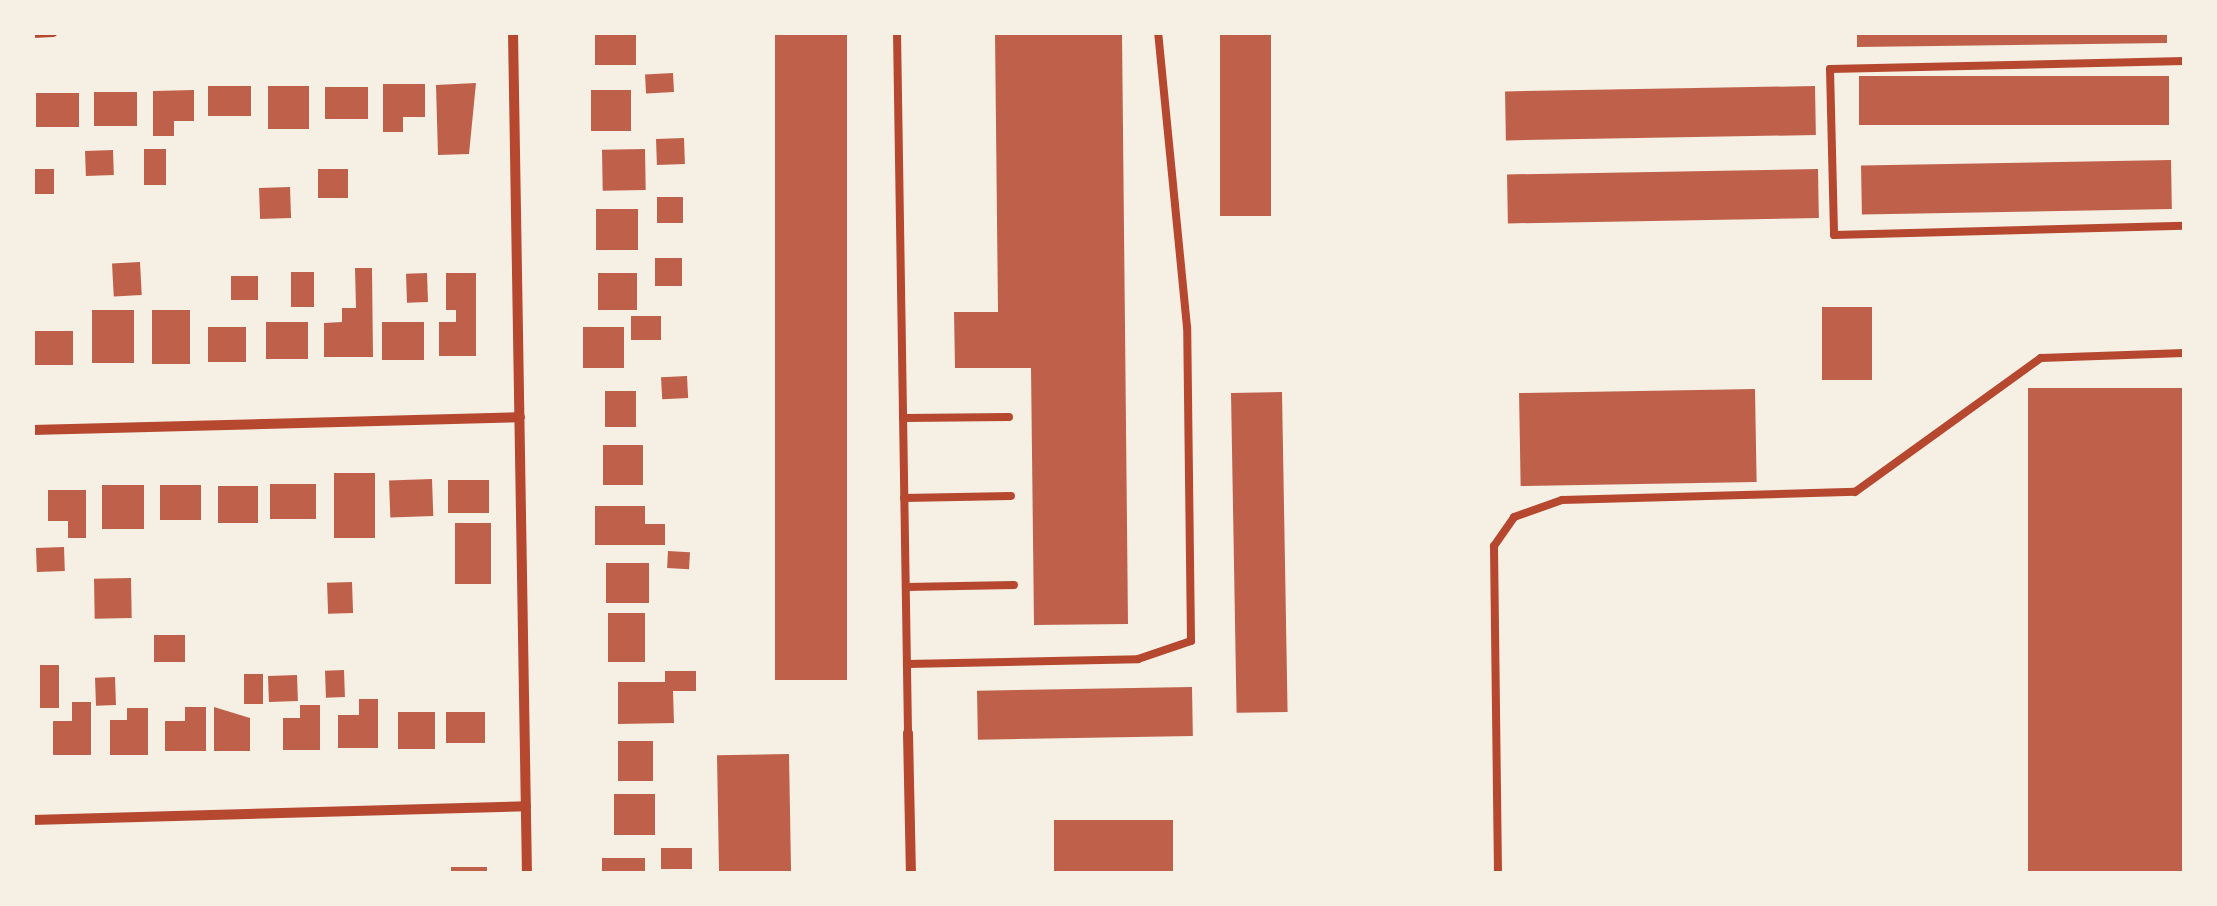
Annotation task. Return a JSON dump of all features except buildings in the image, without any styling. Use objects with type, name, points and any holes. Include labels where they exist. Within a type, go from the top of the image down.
[{"type":"street","points":[[32,33],[53,32]]},
{"type":"street","points":[[513,32],[528,874]]},
{"type":"street","points":[[32,430],[520,417]]},
{"type":"street","points":[[908,733],[911,874]]},
{"type":"street","points":[[32,820],[526,806]]},
{"type":"lane","points":[[896,32],[908,733]]},
{"type":"lane","points":[[907,664],[1138,659],[1191,641],[1186,327],[1158,32]]},
{"type":"lane","points":[[2184,61],[1830,69],[1834,234],[2184,226]]},
{"type":"lane","points":[[1498,874],[1494,546],[1514,517],[1562,500],[1855,492],[2041,358],[2184,353]]},
{"type":"lane","points":[[903,418],[1010,417]]},
{"type":"lane","points":[[904,498],[1011,496]]},
{"type":"lane","points":[[906,587],[1014,584]]}]
